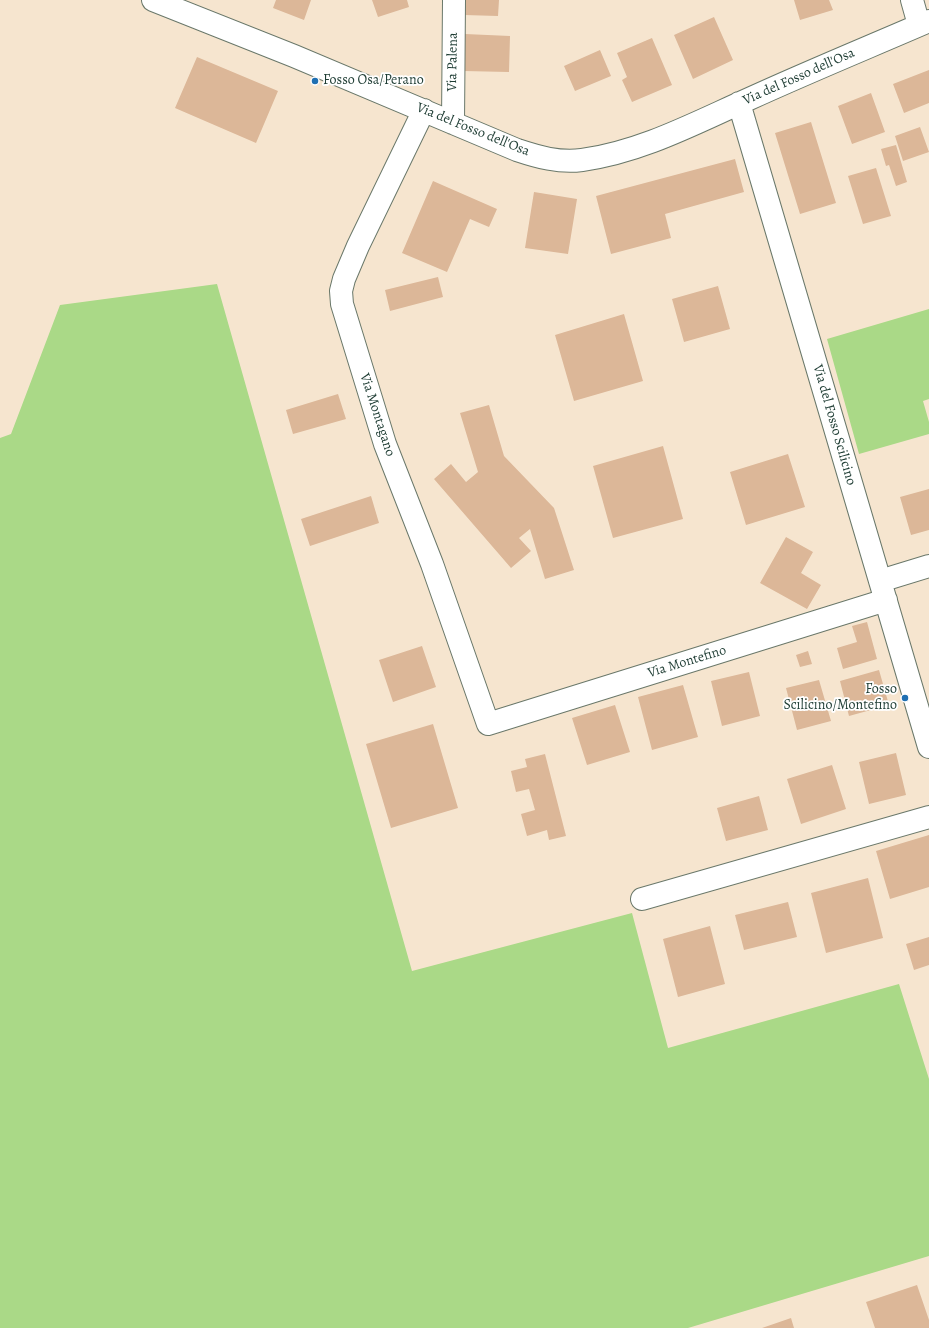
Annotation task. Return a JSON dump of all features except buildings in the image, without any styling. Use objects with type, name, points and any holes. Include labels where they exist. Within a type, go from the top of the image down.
[{"type":"street","name":"Via del Fosso dell'Osa","points":[[153,0],[294,56],[532,156],[556,160],[582,160],[613,154],[684,129],[739,103],[924,23]]},
{"type":"street","name":"Via Palena","points":[[453,123],[454,0]]},
{"type":"street","points":[[912,0],[924,23]]},
{"type":"street","name":"Via del Fosso Scilicino","points":[[739,103],[929,747]]},
{"type":"street","name":"Via Montagano","points":[[424,110],[358,246],[344,279],[341,291],[342,304],[385,444],[432,564],[488,724]]},
{"type":"street","name":"Via Montefino","points":[[488,724],[883,591],[929,566]]},
{"type":"street","points":[[642,899],[929,817]]},
{"type":"green space","points":[[217,284],[412,971],[632,913],[668,1048],[899,984],[929,1079],[929,1256],[688,1328],[0,1328],[0,438],[11,434],[60,305]]},
{"type":"green space","points":[[929,309],[929,399],[923,401],[929,422],[929,434],[859,454],[827,339]]},
{"type":"place","name":"Fosso Osa/Perano","points":[[315,81]]},
{"type":"place","name":"Fosso Scilicino/Montefino","points":[[905,698]]}]
